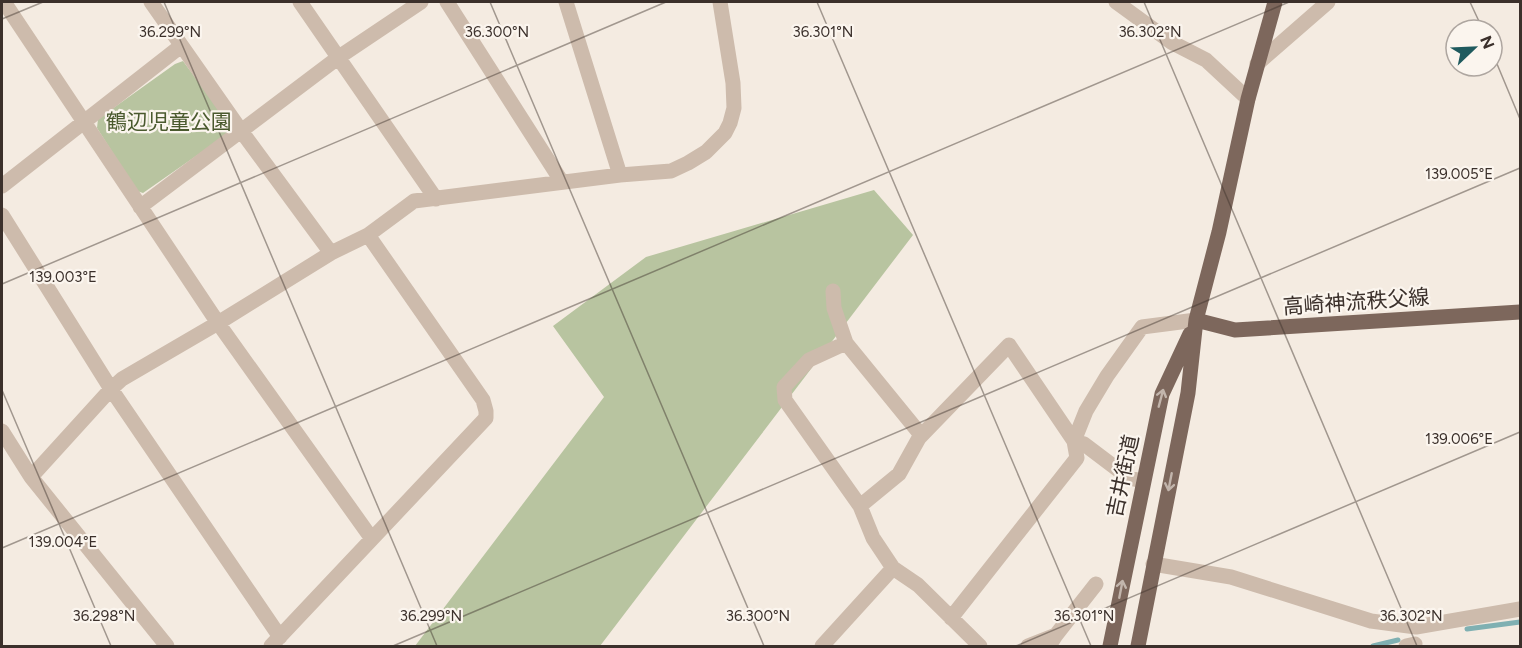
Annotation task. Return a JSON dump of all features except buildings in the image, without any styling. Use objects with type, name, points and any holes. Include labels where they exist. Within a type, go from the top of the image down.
[{"type":"main road","name":"吉井街道","points":[[1138,646],[1188,393],[1196,321],[1219,232],[1248,99],[1275,2]]},
{"type":"main road","name":"高崎神流秩父線","points":[[1196,321],[1235,330],[1521,312]]},
{"type":"main road","name":"吉井街道","points":[[1110,646],[1162,393],[1196,321]]},
{"type":"street","points":[[4,2],[218,323],[372,539]]},
{"type":"street","points":[[151,2],[242,132],[331,253]]},
{"type":"street","points":[[300,2],[436,199]]},
{"type":"street","points":[[140,207],[339,57],[421,2]]},
{"type":"street","points":[[447,2],[562,182]]},
{"type":"street","points":[[566,2],[620,175]]},
{"type":"street","points":[[31,477],[122,379],[331,253],[368,235],[414,201],[620,175],[671,171],[706,152],[725,133],[734,108],[733,82],[720,2]]},
{"type":"street","points":[[1116,2],[1171,42],[1206,60],[1248,99]]},
{"type":"street","points":[[1257,64],[1328,2]]},
{"type":"street","points":[[2,186],[181,46]]},
{"type":"street","points":[[2,215],[111,389],[275,642],[486,418],[483,400],[368,235]]},
{"type":"street","points":[[833,291],[834,308],[846,343],[921,435]]},
{"type":"street","points":[[1074,441],[1086,411],[1107,376],[1142,327],[1196,321]]},
{"type":"street","points":[[846,343],[809,360],[784,387],[785,400],[860,506],[873,538],[893,568],[918,585],[980,646]]},
{"type":"street","points":[[860,506],[899,474],[921,435],[1009,345],[1074,441],[1077,458],[951,618]]},
{"type":"street","points":[[2,431],[31,477],[167,646]]},
{"type":"street","points":[[1074,441],[1084,444],[1129,478],[1143,481]]},
{"type":"street","points":[[1153,564],[1231,577],[1371,621],[1399,626],[1416,627],[1521,609]]},
{"type":"street","points":[[822,646],[893,568]]},
{"type":"street","points":[[1028,646],[1052,641],[1096,584]]},
{"type":"green space","name":"鶴辺児童公園","points":[[183,61],[231,126],[229,133],[143,193],[137,191],[97,128],[98,119],[175,64]]},
{"type":"green space","points":[[874,190],[913,235],[600,646],[415,646],[604,397],[553,326],[646,257]]},
{"type":"waterway","points":[[1467,629],[1520,622]]},
{"type":"waterway","points":[[1373,646],[1398,640]]}]
